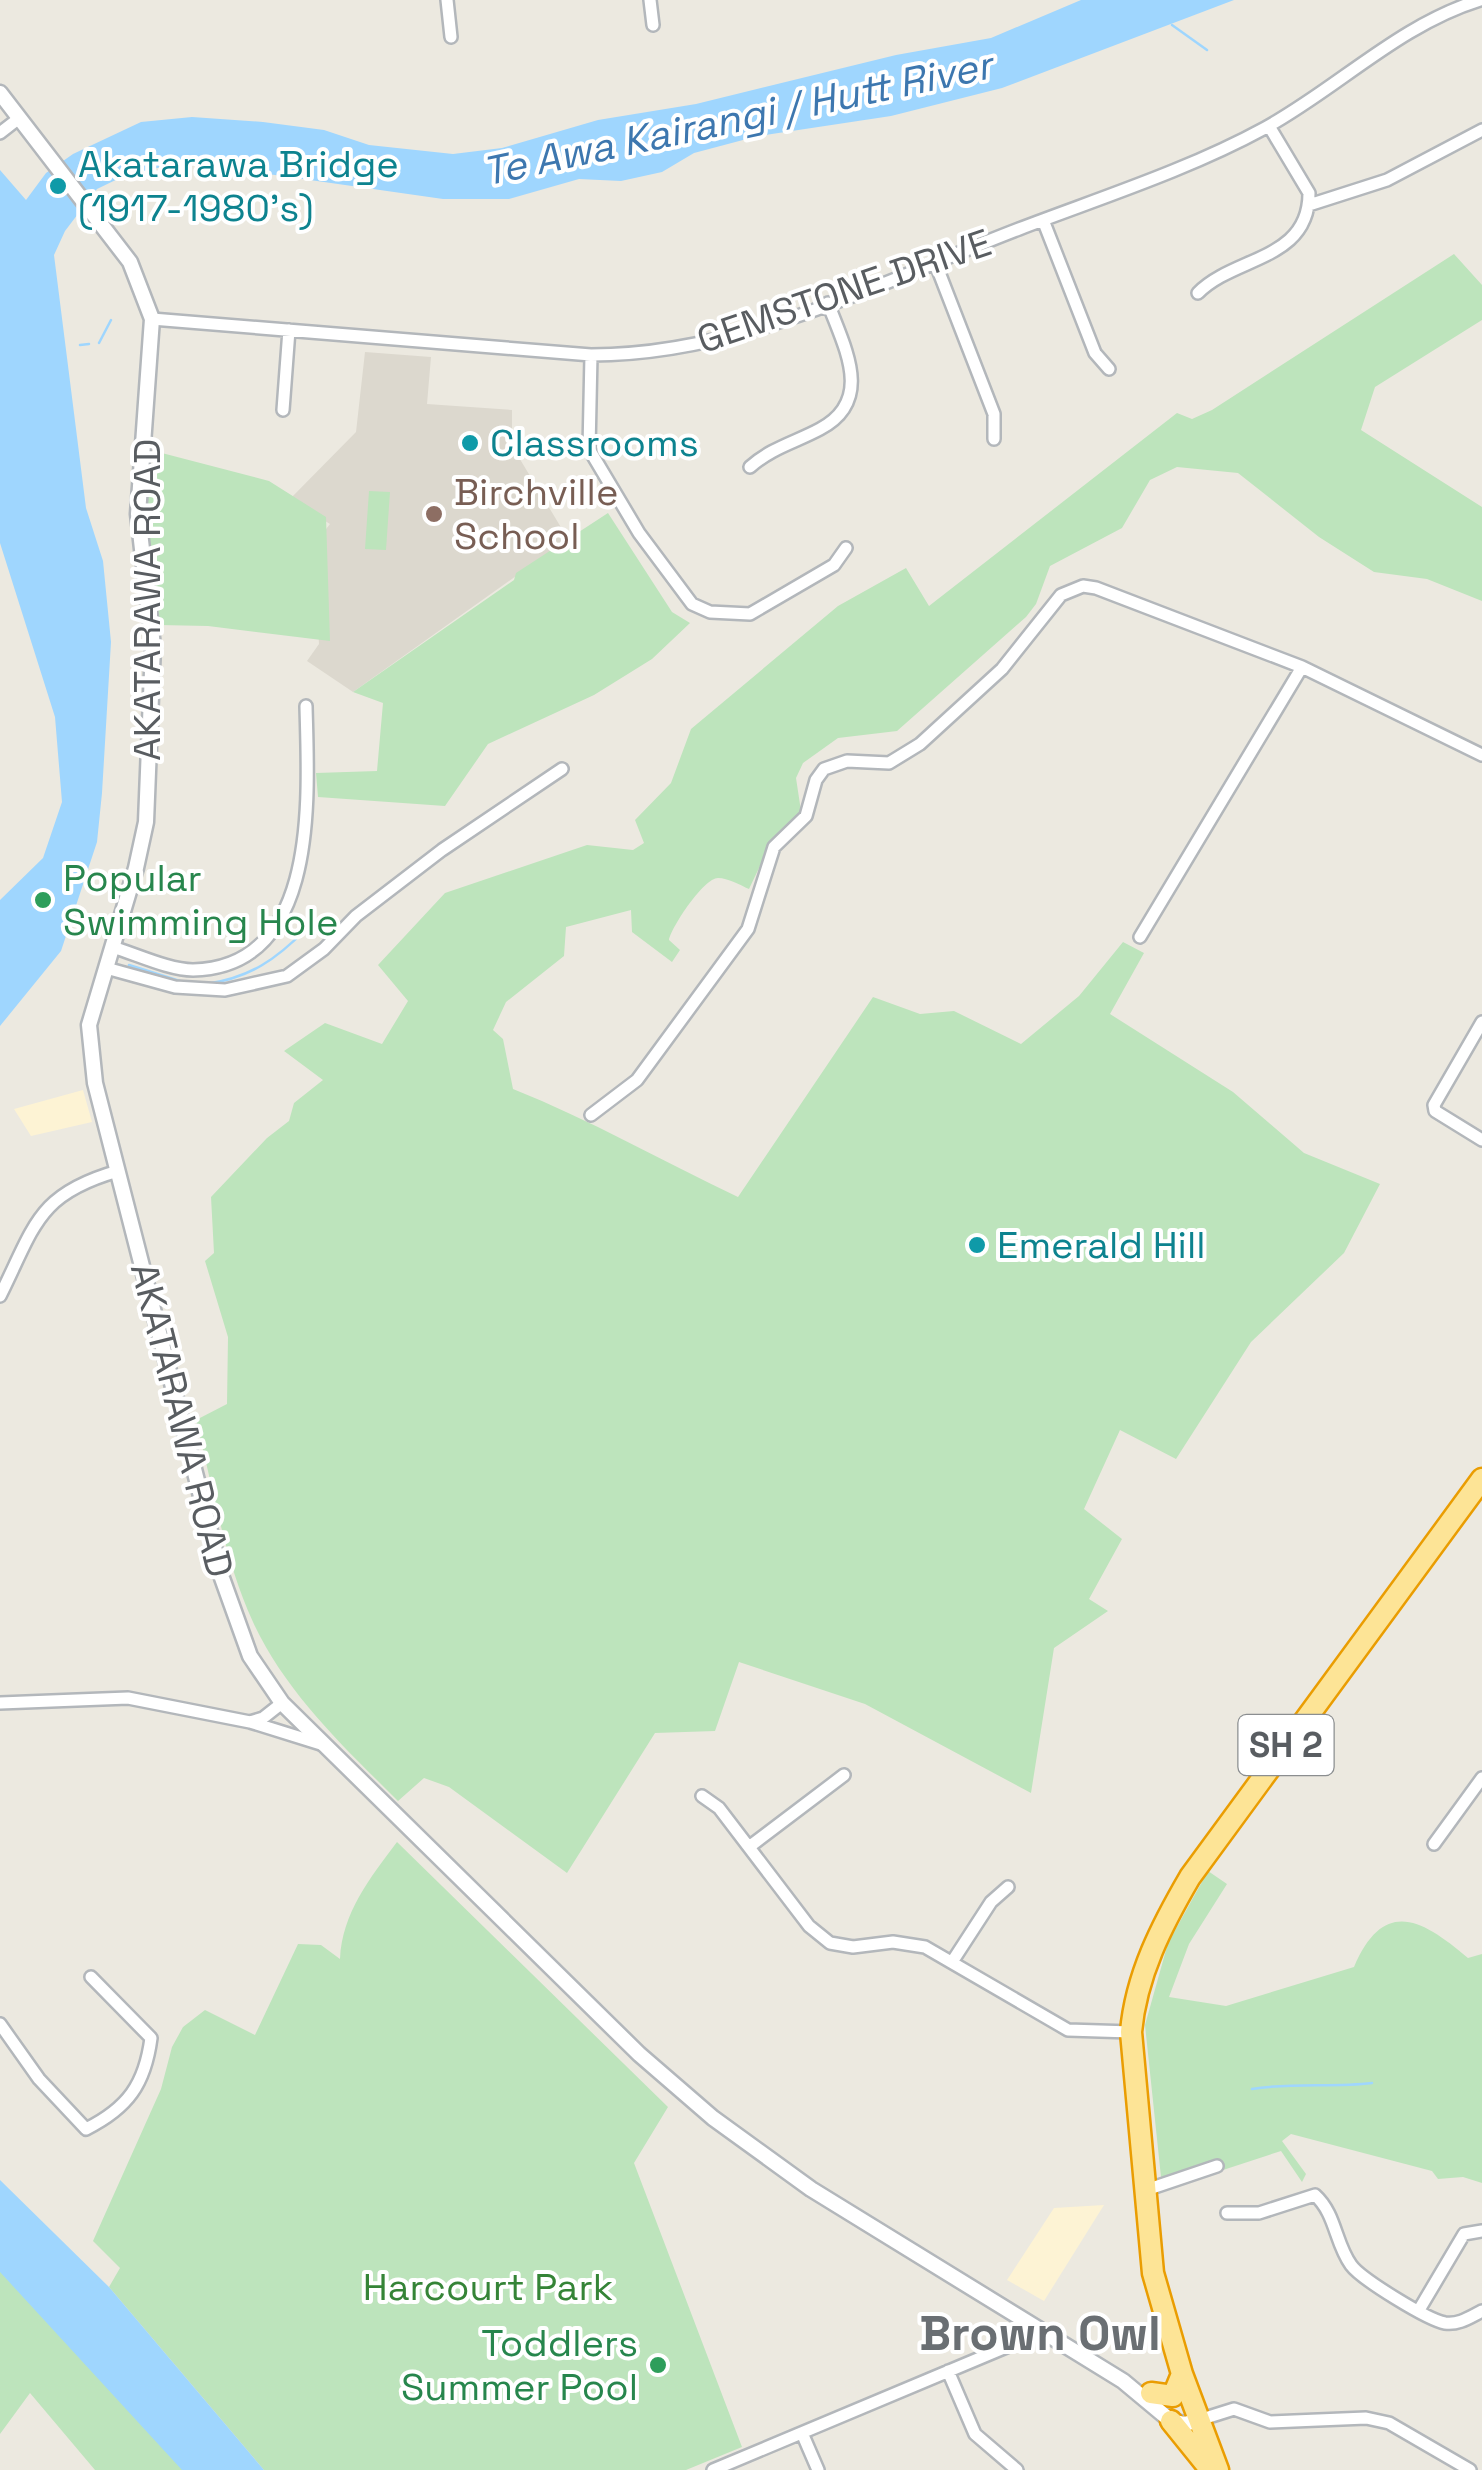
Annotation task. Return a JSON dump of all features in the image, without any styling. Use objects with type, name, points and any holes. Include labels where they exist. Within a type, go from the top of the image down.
[{"type":"highway","name":"SH 2","points":[[1218,2470],[1182,2374],[1153,2273],[1130,2032],[1137,1993],[1154,1946],[1190,1877],[1482,1480]]},
{"type":"highway","points":[[1151,2393],[1172,2396],[1182,2374]]},
{"type":"highway","points":[[1171,2421],[1210,2470]]},
{"type":"street","points":[[447,0],[451,38]]},
{"type":"street","points":[[650,0],[653,25]]},
{"type":"street","name":"GEMSTONE DRIVE","points":[[152,319],[591,355],[696,346],[828,303],[935,262],[1270,126],[1429,21],[1480,0]]},
{"type":"street","name":"AKATARAWA ROAD","points":[[0,93],[106,226],[141,281],[152,319],[138,514],[153,646],[146,822],[91,1015],[89,1042],[94,1083],[231,1608],[250,1656],[282,1703],[626,2041],[713,2118],[811,2189],[1130,2386],[1171,2421]]},
{"type":"street","points":[[0,133],[18,118]]},
{"type":"street","points":[[1198,293],[1215,278],[1275,253],[1290,241],[1309,204],[1303,179],[1270,126]]},
{"type":"street","points":[[1309,204],[1388,180],[1482,130]]},
{"type":"street","points":[[1043,220],[1096,353],[1109,368]]},
{"type":"street","points":[[935,262],[994,414],[994,439]]},
{"type":"street","points":[[750,467],[772,450],[823,428],[848,403],[854,375],[828,303]]},
{"type":"street","points":[[283,410],[289,330]]},
{"type":"street","points":[[591,355],[589,449],[638,533],[692,604],[710,612],[750,614],[834,566],[846,548]]},
{"type":"street","points":[[591,1115],[637,1080],[748,930],[774,848],[806,816],[824,769],[848,760],[889,763],[920,744],[1002,669],[1053,602],[1070,590],[1096,588],[1302,668],[1482,754]]},
{"type":"street","points":[[1140,937],[1302,668]]},
{"type":"street","points":[[112,947],[191,970],[229,964],[266,942],[295,883],[304,849],[306,706]]},
{"type":"street","points":[[106,968],[175,986],[226,990],[288,976],[324,949],[356,916],[442,850],[562,770]]},
{"type":"street","points":[[1482,1022],[1434,1105],[1435,1111],[1482,1140]]},
{"type":"street","points":[[0,1296],[48,1204],[80,1182],[118,1170]]},
{"type":"street","points":[[0,1703],[128,1698],[250,1722],[328,1746]]},
{"type":"street","points":[[250,1722],[263,1718],[282,1703]]},
{"type":"street","points":[[750,1847],[844,1775]]},
{"type":"street","points":[[1434,1844],[1482,1778]]},
{"type":"street","points":[[702,1796],[750,1847],[821,1938],[853,1947],[908,1942],[952,1962],[1068,2030],[1130,2032]]},
{"type":"street","points":[[952,1962],[990,1902],[1008,1887]]},
{"type":"street","points":[[0,2024],[38,2079],[86,2129],[137,2091],[152,2041],[146,2028],[91,1977]]},
{"type":"street","points":[[1143,2191],[1217,2166]]},
{"type":"street","points":[[1227,2213],[1260,2213],[1316,2195],[1327,2208],[1357,2272],[1448,2323],[1482,2310]]},
{"type":"street","points":[[1420,2310],[1464,2234],[1482,2231]]},
{"type":"street","points":[[713,2470],[1011,2345],[1030,2325]]},
{"type":"street","points":[[948,2371],[975,2434],[1017,2470]]},
{"type":"street","name":"AKATARAWA ROAD","points":[[1130,2386],[1197,2413]]},
{"type":"street","points":[[1171,2421],[1185,2424],[1197,2413],[1234,2409],[1270,2422],[1366,2418],[1389,2424],[1470,2470]]},
{"type":"street","points":[[802,2433],[818,2470]]},
{"type":"shaded area","name":"Birchville School","points":[[365,352],[431,357],[427,404],[512,410],[512,446],[568,539],[353,692],[307,661],[319,644],[313,546],[330,524],[290,499],[356,432]]},
{"type":"shaded area","points":[[83,1090],[92,1122],[31,1136],[14,1109]]},
{"type":"shaded area","points":[[1104,2205],[1044,2301],[1007,2280],[1054,2208]]},
{"type":"green space","points":[[1454,254],[1482,285],[1482,320],[1375,387],[1361,430],[1482,507],[1482,601],[1427,579],[1374,572],[1319,537],[1238,473],[1177,467],[1150,480],[1122,528],[1050,566],[1036,604],[1026,617],[897,731],[838,738],[803,763],[796,778],[801,811],[769,847],[749,889],[718,878],[697,894],[671,933],[669,940],[680,950],[672,962],[632,932],[631,910],[566,927],[564,956],[506,1002],[493,1030],[503,1039],[513,1089],[738,1197],[873,997],[920,1014],[954,1011],[1021,1044],[1079,996],[1123,942],[1144,953],[1110,1014],[1233,1092],[1304,1153],[1380,1184],[1344,1253],[1251,1342],[1176,1459],[1120,1430],[1084,1509],[1122,1539],[1089,1599],[1108,1611],[1054,1648],[1031,1793],[865,1704],[739,1662],[715,1731],[655,1733],[567,1873],[449,1787],[424,1778],[398,1801],[317,1718],[266,1648],[234,1573],[196,1420],[227,1404],[228,1337],[205,1261],[214,1253],[211,1197],[267,1138],[289,1121],[294,1103],[323,1080],[284,1051],[325,1023],[382,1044],[408,1001],[378,965],[445,893],[587,845],[633,850],[644,843],[635,820],[671,783],[691,729],[838,606],[906,568],[929,606],[1177,413],[1192,419],[1212,410]]},
{"type":"green space","points":[[158,452],[269,481],[326,517],[330,641],[208,626],[159,625],[147,516]]},
{"type":"green space","points":[[369,491],[390,492],[386,550],[365,549]]},
{"type":"green space","points":[[608,513],[672,612],[690,623],[652,659],[594,695],[488,744],[445,806],[318,797],[316,773],[377,771],[383,703],[353,692],[514,580],[516,573]]},
{"type":"green space","name":"Harcourt Park","points":[[397,1842],[668,2107],[634,2163],[742,2447],[686,2470],[264,2470],[109,2287],[120,2268],[93,2241],[161,2089],[172,2047],[183,2027],[205,2010],[255,2035],[298,1944],[321,1945],[340,1959],[352,1911]]},
{"type":"green space","points":[[1208,1871],[1227,1884],[1189,1944],[1169,1997],[1226,2006],[1354,1967],[1366,1945],[1391,1923],[1420,1925],[1468,1958],[1482,1954],[1482,2183],[1463,2177],[1438,2179],[1432,2171],[1291,2134],[1282,2141],[1306,2174],[1302,2182],[1281,2151],[1220,2171],[1217,2162],[1161,2177],[1145,2025],[1168,1943]]},
{"type":"green space","points":[[0,2271],[185,2470],[95,2470],[30,2393],[0,2434]]},
{"type":"water","name":"Te Awa Kairangi / Hutt River","points":[[1081,0],[1234,0],[1002,88],[891,116],[758,136],[694,153],[662,172],[621,181],[579,179],[509,199],[443,199],[184,162],[126,175],[97,189],[65,231],[54,255],[86,508],[103,561],[111,642],[97,842],[61,951],[0,1026],[0,900],[43,858],[62,802],[55,717],[0,543],[0,170],[26,200],[46,173],[73,154],[141,122],[192,117],[324,130],[369,145],[453,154],[502,148],[598,120],[696,104],[896,55],[991,38]]},
{"type":"water","points":[[0,2180],[109,2287],[264,2470],[182,2470],[0,2272]]},
{"type":"waterway","points":[[1172,25],[1207,50]]},
{"type":"waterway","points":[[99,343],[111,320]]},
{"type":"waterway","points":[[80,345],[89,344]]},
{"type":"waterway","points":[[206,984],[261,966],[307,928]]},
{"type":"waterway","points":[[129,965],[183,982]]},
{"type":"waterway","points":[[1252,2089],[1372,2083]]},
{"type":"place","name":"Akatarawa Bridge (1917-1980's)","points":[[58,186]]},
{"type":"place","name":"Classrooms","points":[[470,443]]},
{"type":"place","name":"Birchville School","points":[[434,514]]},
{"type":"place","name":"Popular Swimming Hole","points":[[43,900]]},
{"type":"place","name":"Emerald Hill","points":[[977,1245]]},
{"type":"place","name":"Toddlers Summer Pool","points":[[658,2365]]},
{"type":"district","name":"Brown Owl","points":[[1040,2333]]}]
